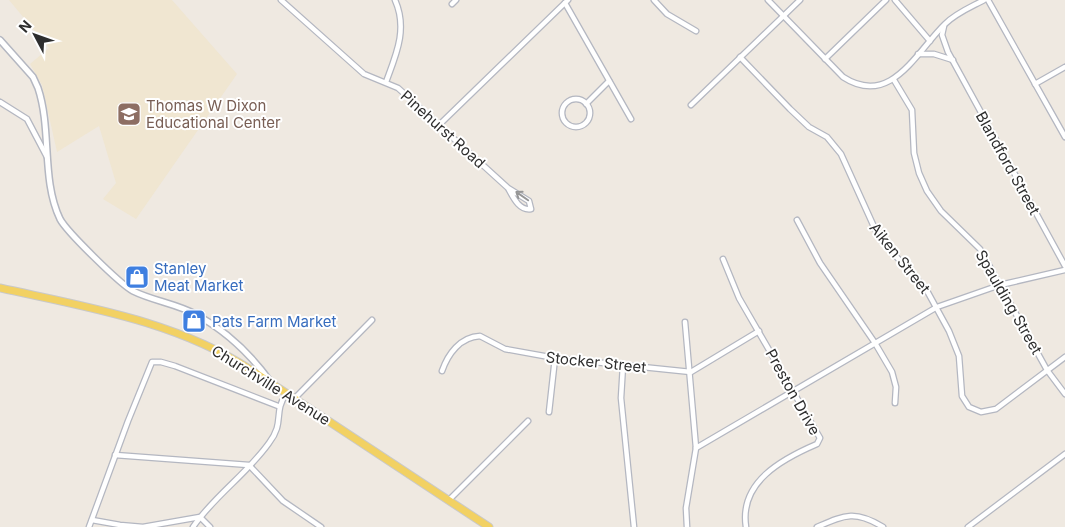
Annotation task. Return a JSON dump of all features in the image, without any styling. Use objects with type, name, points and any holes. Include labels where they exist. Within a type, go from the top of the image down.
[{"type":"main road","name":"Churchville Avenue","points":[[0,288],[148,322],[177,332],[237,361],[489,527]]},
{"type":"street","name":"Pinehurst Road","points":[[281,0],[364,74],[398,88],[508,188],[529,201],[531,209],[523,208],[516,202],[508,188]]},
{"type":"street","points":[[386,82],[398,51],[402,31],[400,14],[395,0]]},
{"type":"street","points":[[654,0],[667,14],[696,31]]},
{"type":"street","points":[[768,0],[840,75],[856,83],[876,85],[894,80],[944,25],[960,13],[986,0],[1065,137]]},
{"type":"street","points":[[690,105],[800,0]]},
{"type":"street","points":[[825,59],[886,0]]},
{"type":"street","points":[[895,0],[930,41]]},
{"type":"street","points":[[439,125],[566,2],[632,119]]},
{"type":"street","name":"Blandford Street","points":[[944,25],[943,41],[1065,268]]},
{"type":"street","points":[[0,40],[36,83],[43,111],[47,157],[58,212],[72,235],[128,288],[196,314],[255,360],[274,385]]},
{"type":"street","points":[[918,54],[934,54],[953,60]]},
{"type":"street","name":"Aiken Street","points":[[740,57],[790,109],[809,126],[827,138],[839,151],[875,230],[897,258],[923,284],[937,307],[958,350],[962,368],[962,397],[972,410],[984,412],[996,409],[1047,370]]},
{"type":"street","points":[[1035,84],[1065,67]]},
{"type":"street","name":"Spaulding Street","points":[[894,80],[912,110],[914,153],[919,173],[927,191],[941,211],[976,245],[1047,370],[1065,394]]},
{"type":"street","points":[[586,104],[609,81]]},
{"type":"street","points":[[577,100],[586,104],[590,114],[586,123],[578,127],[567,123],[563,112],[567,103],[577,100]]},
{"type":"street","points":[[0,102],[27,119],[47,157]]},
{"type":"street","points":[[798,220],[820,263],[875,343],[895,378],[897,390],[895,403]]},
{"type":"street","name":"Preston Drive","points":[[723,259],[739,298],[819,434],[820,441],[777,463],[763,478],[746,503],[746,527]]},
{"type":"street","points":[[696,448],[937,307],[1000,285],[1065,268]]},
{"type":"street","points":[[294,399],[372,320]]},
{"type":"street","points":[[685,322],[691,372],[696,448],[686,508],[687,527]]},
{"type":"street","points":[[691,372],[759,331]]},
{"type":"street","name":"Stocker Street","points":[[442,371],[448,356],[466,340],[477,336],[484,336],[506,349],[555,358],[691,372]]},
{"type":"street","points":[[237,361],[244,351]]},
{"type":"street","points":[[1047,370],[1065,357]]},
{"type":"street","points":[[548,412],[555,358]]},
{"type":"street","points":[[89,527],[151,364],[155,361],[175,366],[278,406]]},
{"type":"street","points":[[623,365],[621,398],[634,527]]},
{"type":"street","points":[[193,527],[200,517],[268,446],[278,429],[278,406],[286,394]]},
{"type":"street","points":[[449,500],[528,421]]},
{"type":"street","points":[[968,527],[1065,454]]},
{"type":"street","points":[[115,455],[250,465],[283,501],[320,527]]},
{"type":"street","points":[[817,527],[848,515],[861,516],[883,527]]},
{"type":"street","points":[[92,520],[120,526],[143,527],[200,517]]},
{"type":"street","points":[[200,517],[210,527]]},
{"type":"shaded area","name":"Thomas W Dixon Educational Center","points":[[9,0],[172,0],[237,74],[136,219],[103,199],[116,183],[99,126],[57,152],[42,85],[30,64],[49,48]]},
{"type":"place","name":"Thomas W Dixon Educational Center","points":[[129,114]]},
{"type":"place","name":"Stanley Meat Market","points":[[137,277]]},
{"type":"place","name":"Pats Farm Market","points":[[194,321]]}]
